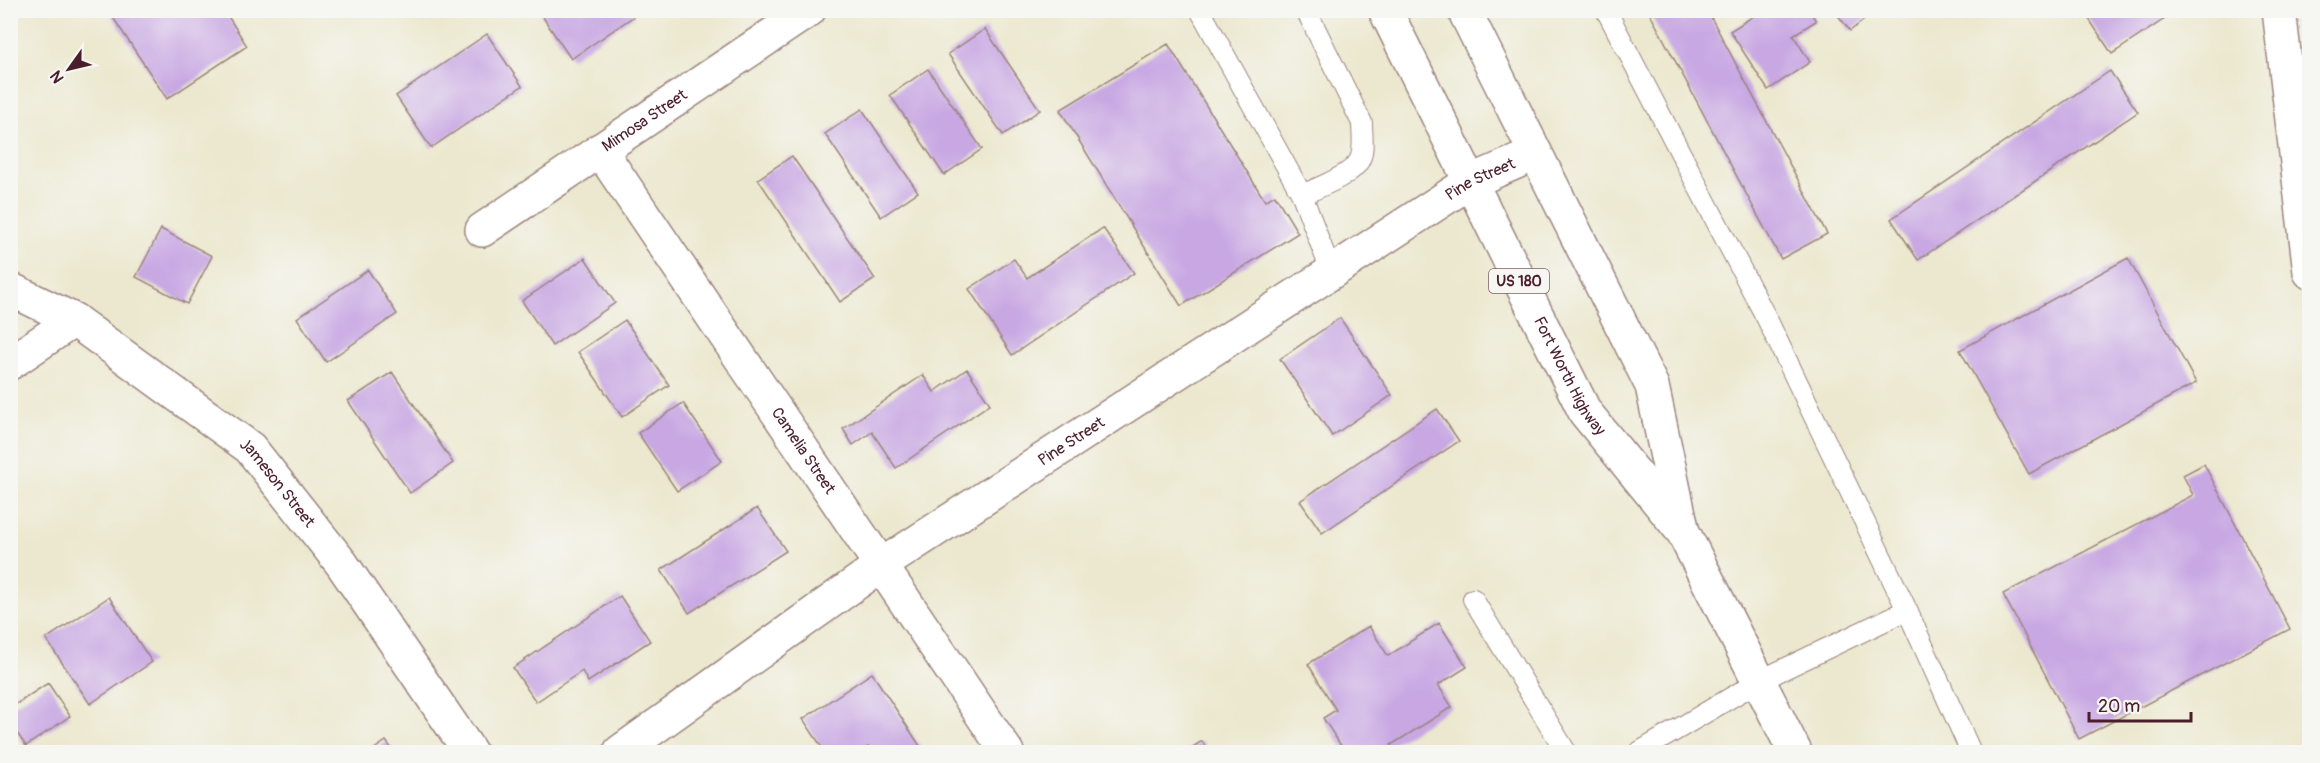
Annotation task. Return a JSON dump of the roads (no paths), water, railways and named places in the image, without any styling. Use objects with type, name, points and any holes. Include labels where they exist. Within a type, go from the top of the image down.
[{"type":"street","name":"Mimosa Street","points":[[482,230],[809,10]]},
{"type":"street","name":"Fort Worth Highway","points":[[1385,10],[1585,412],[1683,532],[1795,753]]},
{"type":"street","name":"Fort Worth Highway","points":[[1464,10],[1652,386],[1683,532]]},
{"type":"street","points":[[2279,10],[2310,272]]},
{"type":"street","name":"Camelia Street","points":[[600,150],[1007,753]]},
{"type":"street","name":"Pine Street","points":[[620,753],[880,566],[1332,274],[1470,182],[1535,154]]},
{"type":"street","name":"Jameson Street","points":[[10,289],[74,320],[250,448],[342,564],[470,753]]},
{"type":"street","points":[[10,363],[74,320]]},
{"type":"lane","points":[[1200,10],[1302,195],[1332,274]]},
{"type":"lane","points":[[1302,195],[1342,177],[1359,161],[1363,141],[1362,123],[1306,10]]},
{"type":"lane","points":[[1606,10],[1768,321],[1907,610],[1971,753]]},
{"type":"lane","points":[[1473,599],[1566,753]]},
{"type":"lane","points":[[1639,753],[1759,681],[1907,610]]}]
